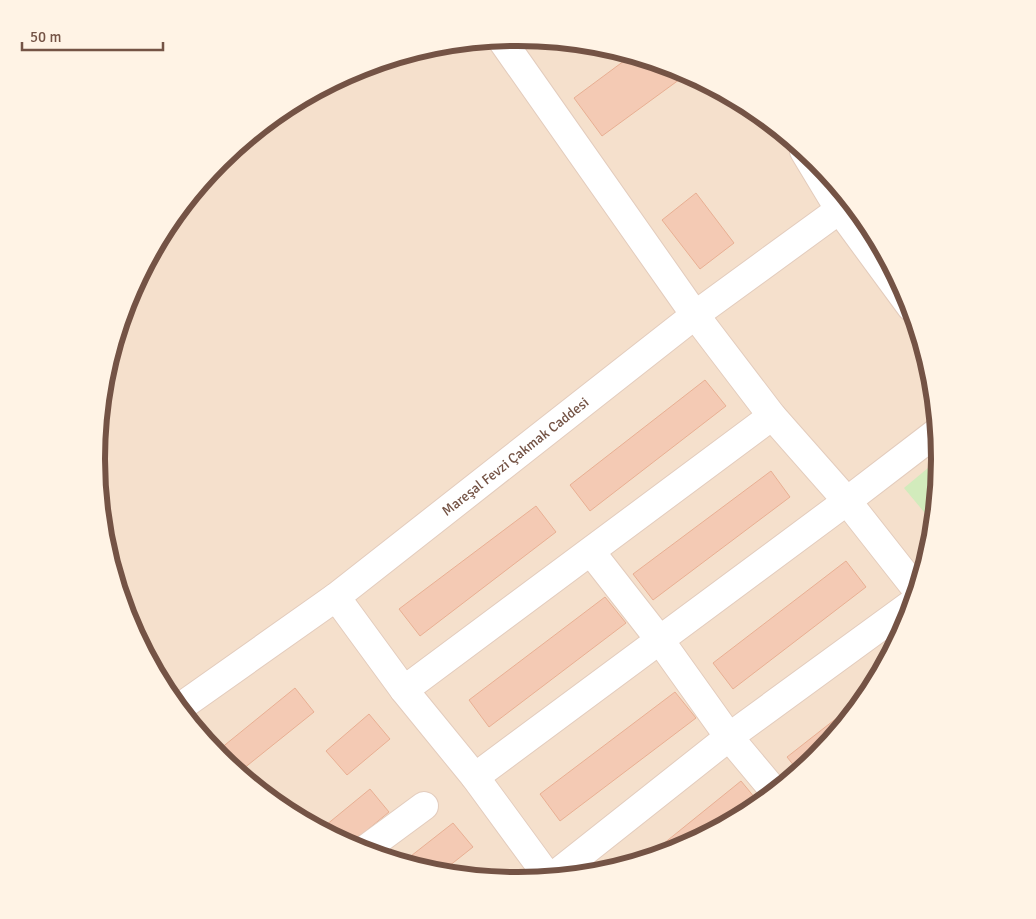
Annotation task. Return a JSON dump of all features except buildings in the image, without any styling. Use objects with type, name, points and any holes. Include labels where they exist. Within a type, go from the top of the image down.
[{"type":"street","points":[[506,46],[695,315],[772,416],[847,501],[912,583]]},
{"type":"street","name":"Mareşal Fevzi Çakmak Caddesi","points":[[185,704],[336,597],[695,315],[845,206]]},
{"type":"street","points":[[849,212],[877,256]]},
{"type":"street","points":[[404,690],[772,416]]},
{"type":"street","points":[[475,777],[930,437]]},
{"type":"street","points":[[591,552],[659,639],[729,736],[771,787]]},
{"type":"street","points":[[336,597],[404,690],[475,777],[546,872]]},
{"type":"street","points":[[560,870],[729,736],[903,610]]},
{"type":"street","points":[[371,845],[424,806]]},
{"type":"shaded area","points":[[491,47],[545,47],[572,50],[599,54],[651,68],[701,89],[725,102],[748,116],[790,149],[829,187],[846,208],[862,230],[889,277],[900,301],[917,353],[928,406],[931,460],[928,513],[917,566],[909,592],[900,618],[876,666],[862,689],[829,732],[810,752],[770,787],[748,803],[701,830],[651,851],[625,859],[599,865],[545,872],[491,872],[437,865],[411,859],[385,851],[335,830],[288,803],[266,787],[226,752],[207,732],[174,689],[160,666],[136,618],[127,592],[119,566],[108,513],[105,460],[106,432],[108,406],[119,353],[136,301],[147,277],[174,230],[207,187],[226,167],[266,132],[288,116],[335,89],[385,68],[411,60],[437,54]]},
{"type":"green space","points":[[931,466],[927,516],[904,488]]}]
